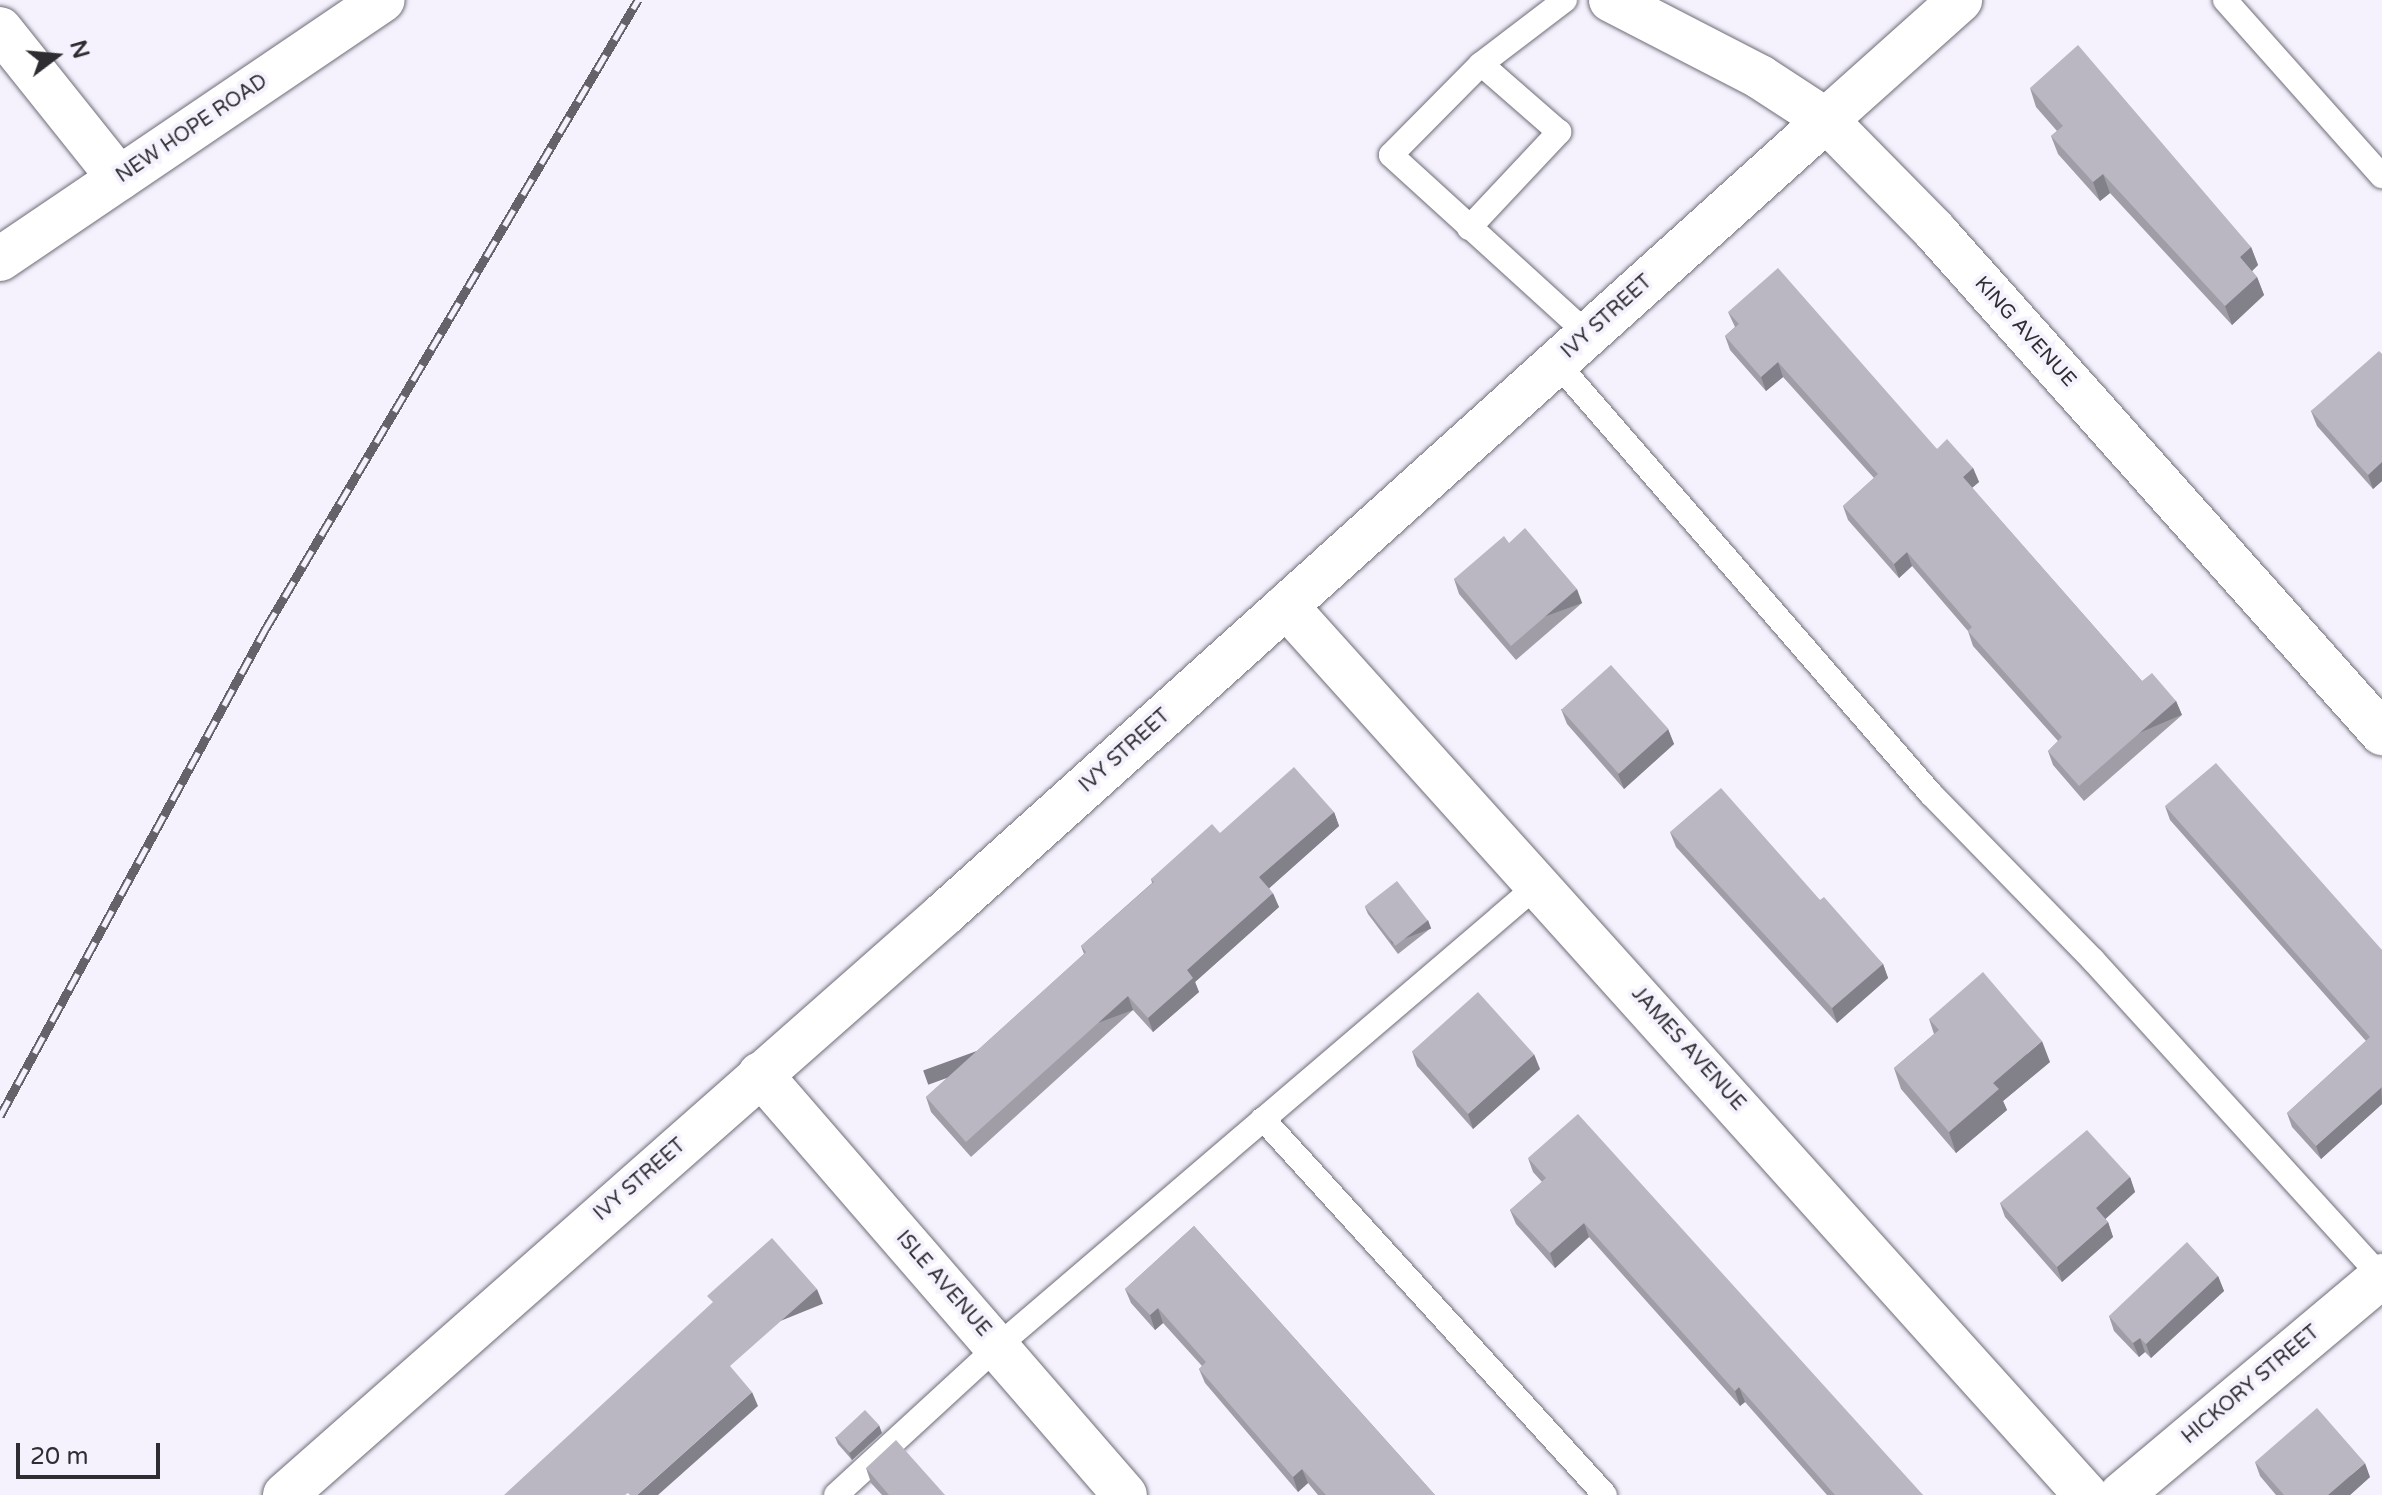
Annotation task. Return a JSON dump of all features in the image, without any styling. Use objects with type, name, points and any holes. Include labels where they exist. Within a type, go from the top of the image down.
[{"type":"street","name":"NEW HOPE ROAD","points":[[0,259],[383,0]]},
{"type":"street","name":"KING AVENUE","points":[[1611,0],[1760,77],[1826,120],[1934,230],[2382,733]]},
{"type":"street","name":"IVY STREET","points":[[285,1495],[1286,606],[1960,0]]},
{"type":"street","points":[[0,29],[119,178]]},
{"type":"street","name":"JAMES AVENUE","points":[[1286,606],[2086,1495]]},
{"type":"street","name":"ISLE AVENUE","points":[[760,1074],[1125,1495]]},
{"type":"street","name":"HICKORY STREET","points":[[2121,1495],[2382,1277]]},
{"type":"lane","points":[[1565,0],[1481,64],[1391,155],[1588,334]]},
{"type":"lane","points":[[2225,0],[2382,176]]},
{"type":"lane","points":[[1469,228],[1559,132],[1481,64]]},
{"type":"lane","points":[[1556,362],[1931,794],[2093,960],[2382,1277]]},
{"type":"lane","points":[[836,1495],[998,1346],[1539,884]]},
{"type":"lane","points":[[1263,1119],[1605,1495]]},
{"type":"building","points":[[2078,45],[2251,247],[2240,257],[2257,277],[2225,306],[2103,174],[2093,182],[2051,136],[2063,126],[2030,88]]},
{"type":"building","points":[[1778,268],[1937,449],[1947,439],[1973,468],[1963,477],[2142,681],[2152,673],[2176,701],[2079,786],[2048,751],[2062,737],[1968,631],[1972,627],[1907,552],[1894,564],[1843,506],[1878,474],[1778,362],[1761,377],[1725,336],[1739,324],[1728,312]]},
{"type":"building","points":[[2379,351],[2382,354],[2382,462],[2368,475],[2311,411]]},
{"type":"building","points":[[1525,528],[1577,589],[1511,646],[1454,579],[1504,536],[1509,543]]},
{"type":"building","points":[[1611,665],[1669,729],[1619,774],[1561,710]]},
{"type":"building","points":[[2216,763],[2382,950],[2382,1087],[2316,1146],[2287,1113],[2370,1037],[2165,806]]},
{"type":"building","points":[[1294,767],[1334,812],[1259,877],[1273,893],[1187,970],[1193,978],[1148,1018],[1128,996],[966,1142],[926,1097],[1086,952],[1081,946],[1154,882],[1151,879],[1212,824],[1220,833]]},
{"type":"building","points":[[1721,788],[1820,900],[1824,897],[1883,964],[1832,1008],[1670,832]]},
{"type":"building","points":[[1397,881],[1428,920],[1395,946],[1365,906]]},
{"type":"building","points":[[1983,972],[2042,1041],[1993,1083],[1999,1089],[1949,1132],[1894,1068],[1939,1030],[1929,1019]]},
{"type":"building","points":[[1478,992],[1534,1054],[1468,1114],[1412,1052]]},
{"type":"building","points":[[1578,1114],[1923,1495],[1835,1495],[1739,1387],[1735,1391],[1584,1223],[1550,1253],[1510,1210],[1546,1178],[1528,1158]]},
{"type":"building","points":[[2087,1130],[2130,1177],[2096,1208],[2108,1222],[2057,1267],[2000,1203]]},
{"type":"building","points":[[1194,1226],[1435,1495],[1326,1495],[1302,1469],[1293,1477],[1199,1369],[1206,1362],[1158,1308],[1150,1315],[1125,1289]]},
{"type":"building","points":[[772,1238],[817,1289],[730,1366],[752,1392],[637,1495],[504,1495],[713,1302],[707,1296]]},
{"type":"building","points":[[2187,1242],[2218,1276],[2146,1344],[2140,1338],[2133,1343],[2109,1316]]},
{"type":"building","points":[[2317,1408],[2365,1463],[2328,1495],[2284,1495],[2255,1462]]},
{"type":"building","points":[[865,1410],[879,1425],[850,1453],[836,1437]]},
{"type":"building","points":[[896,1440],[945,1495],[889,1495],[866,1468]]},
{"type":"railway","points":[[0,1116],[266,628],[638,0]]}]
